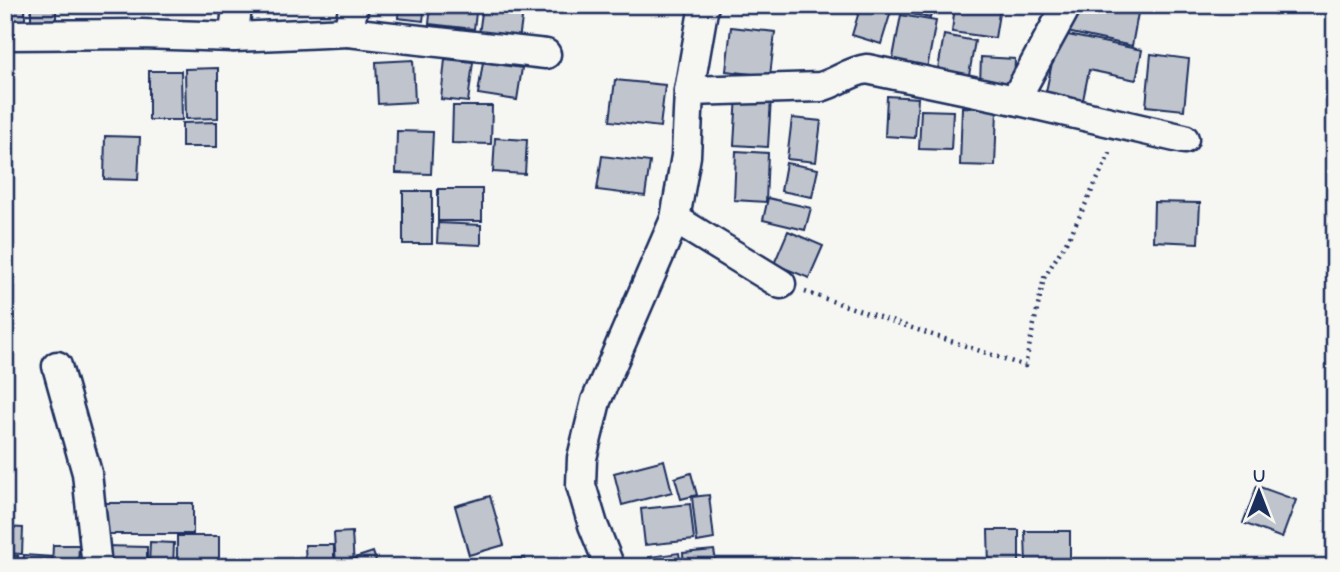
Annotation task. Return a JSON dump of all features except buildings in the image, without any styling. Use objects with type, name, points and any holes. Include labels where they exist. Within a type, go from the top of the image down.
[{"type":"street","points":[[234,37],[237,5]]},
{"type":"street","points":[[610,567],[593,526],[581,485],[582,458],[596,401],[675,219],[686,156],[689,91],[704,5]]},
{"type":"street","points":[[1015,100],[1067,5]]},
{"type":"street","points":[[5,35],[234,37],[351,18],[546,54]]},
{"type":"street","points":[[689,91],[820,88],[835,84],[853,72],[867,69],[1184,139]]},
{"type":"street","points":[[675,219],[781,284]]},
{"type":"street","points":[[57,366],[88,473],[97,567]]},
{"type":"path","points":[[781,284],[1025,366],[1044,278],[1071,234],[1123,125]]}]
